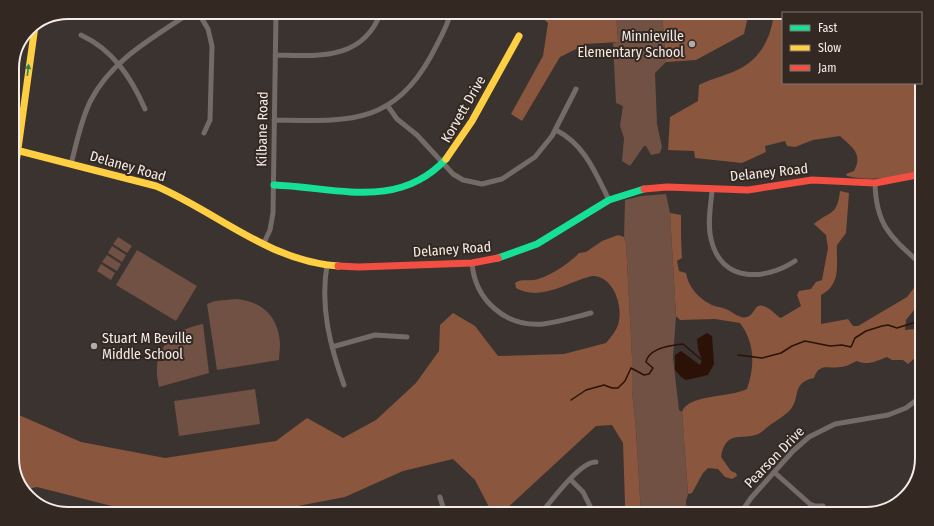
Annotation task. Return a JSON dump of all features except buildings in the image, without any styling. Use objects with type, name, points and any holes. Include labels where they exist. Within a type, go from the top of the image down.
[{"type":"street","points":[[71,164],[82,122],[90,101],[102,81],[119,64],[181,19]]},
{"type":"street","points":[[202,19],[208,29],[212,46],[210,120],[204,133]]},
{"type":"street","name":"Kilbane Road","points":[[263,245],[272,222],[274,185],[276,19]]},
{"type":"street","points":[[276,55],[322,56],[346,50],[368,35],[378,19]]},
{"type":"street","points":[[274,120],[340,121],[364,116],[387,106],[405,91],[420,74],[442,36],[448,19]]},
{"type":"street","points":[[19,125],[34,32]]},
{"type":"street","points":[[81,35],[98,44],[119,64],[134,86],[145,109]]},
{"type":"street","name":"Korvett Drive","points":[[274,185],[307,187],[343,193],[381,192],[395,190],[416,183],[443,163],[465,135],[519,36]]},
{"type":"street","points":[[387,106],[400,123],[417,135],[454,174],[463,180],[476,184],[494,182],[512,173],[535,157],[556,130],[576,89]]},
{"type":"street","points":[[556,130],[582,150],[609,200]]},
{"type":"street","name":"Delaney Road","points":[[19,151],[162,188],[187,200],[263,245],[291,256],[328,265],[359,267],[472,263],[501,258],[527,249],[609,200],[648,188],[667,187],[736,191],[763,189],[812,180],[875,183],[915,175]]},
{"type":"street","points":[[875,183],[879,211],[886,228],[898,245],[915,259]]},
{"type":"street","points":[[712,190],[710,213],[711,239],[716,252],[724,263],[741,273],[758,275],[772,273],[795,261]]},
{"type":"street","points":[[472,263],[474,278],[481,293],[492,307],[506,318],[522,323],[543,324],[591,313]]},
{"type":"street","points":[[328,265],[324,288],[324,308],[332,347],[344,385]]},
{"type":"street","points":[[332,347],[375,335],[407,336]]},
{"type":"street","name":"Pearson Drive","points":[[745,507],[751,498],[800,444],[818,431],[846,421],[888,415],[906,408],[915,401]]},
{"type":"street","points":[[546,507],[587,464],[596,462]]},
{"type":"street","points":[[774,472],[810,504],[815,506],[824,506]]},
{"type":"street","points":[[571,480],[586,496],[591,507]]},
{"type":"street","points":[[440,498],[443,507]]},
{"type":"shaded area","points":[[544,19],[616,19],[618,42],[586,44],[560,57],[522,121],[511,114],[543,56],[548,23]]},
{"type":"shaded area","points":[[616,19],[663,19],[666,62],[655,73],[657,124],[662,147],[660,153],[651,155],[646,146],[644,146],[630,166],[622,161],[624,138],[620,126],[623,106],[616,103],[613,43],[618,42]]},
{"type":"shaded area","name":"Minnieville Elementary School","points":[[663,19],[747,19],[744,34],[696,60],[666,62]]},
{"type":"shaded area","points":[[782,19],[782,84],[915,84],[915,172],[875,179],[847,176],[846,174],[854,171],[857,165],[857,156],[853,148],[840,136],[813,140],[795,147],[787,146],[785,141],[765,146],[766,152],[742,163],[695,158],[694,151],[668,150],[670,117],[698,101],[699,85],[738,70],[750,62],[761,50],[769,36],[773,20]]},
{"type":"shaded area","points":[[840,191],[849,193],[846,233],[837,245],[837,266],[835,279],[828,290],[821,295],[821,324],[848,319],[853,326],[858,326],[907,297],[915,287],[914,310],[906,320],[905,330],[915,329],[915,358],[908,364],[903,360],[892,360],[887,357],[868,363],[857,361],[843,367],[822,368],[816,373],[814,378],[806,380],[801,384],[792,408],[787,413],[758,434],[733,438],[728,441],[724,447],[721,457],[731,471],[736,473],[737,476],[732,479],[725,477],[718,469],[708,468],[703,473],[692,493],[688,494],[682,412],[686,406],[700,399],[739,392],[747,389],[750,380],[752,355],[749,339],[740,323],[715,319],[680,320],[676,316],[670,213],[681,215],[682,258],[677,261],[679,271],[686,273],[691,287],[698,295],[712,305],[726,309],[742,317],[750,316],[758,306],[760,306],[768,308],[781,318],[801,306],[797,295],[799,291],[811,289],[816,282],[822,280],[828,248],[826,235],[814,224],[835,209]]},
{"type":"shaded area","points":[[666,194],[670,213],[676,316],[673,358],[679,410],[682,412],[688,494],[686,507],[641,507],[632,391],[632,357],[626,243],[624,237],[625,200],[641,196]]},
{"type":"shaded area","points":[[618,235],[624,237],[626,243],[632,357],[632,391],[641,507],[624,507],[623,443],[612,425],[596,426],[508,507],[489,507],[475,480],[453,459],[403,471],[345,497],[293,507],[116,507],[37,487],[30,489],[24,480],[19,461],[19,415],[81,442],[165,458],[276,441],[307,418],[343,438],[376,420],[416,383],[439,351],[440,325],[453,313],[475,326],[498,356],[564,354],[606,343],[618,325],[619,309],[615,293],[606,281],[599,277],[592,276],[554,290],[535,293],[525,292],[516,288],[515,283],[523,280],[538,279],[551,274],[564,266],[579,253],[586,252],[602,241]]},
{"type":"shaded area","points":[[118,237],[132,246],[127,253],[113,244]]},
{"type":"shaded area","points":[[112,246],[126,255],[122,262],[108,253]]},
{"type":"shaded area","points":[[137,250],[197,286],[176,321],[116,285]]},
{"type":"shaded area","points":[[107,255],[121,264],[117,271],[102,262]]},
{"type":"shaded area","points":[[101,264],[115,273],[111,280],[97,271]]},
{"type":"shaded area","points":[[236,299],[254,303],[267,312],[272,318],[279,334],[279,360],[217,370],[207,304],[215,301]]},
{"type":"shaded area","points":[[203,324],[209,373],[159,387],[157,363],[160,353],[165,345],[172,337],[181,331]]},
{"type":"shaded area","points":[[707,333],[712,336],[714,364],[708,375],[686,380],[675,370],[675,355],[681,351],[700,365],[702,360],[698,349],[697,339]]},
{"type":"shaded area","points":[[255,389],[260,424],[179,436],[174,401]]},
{"type":"waterway","points":[[738,355],[762,358],[781,353],[792,346],[805,341],[830,346],[842,345],[851,347],[855,338],[866,331],[888,325],[897,328],[915,322]]},
{"type":"waterway","points":[[571,400],[586,390],[604,385],[612,388],[618,388],[625,381],[631,368],[644,375],[649,374],[653,368],[646,362],[648,357],[656,350],[667,346],[683,344],[703,361]]},
{"type":"traffic: fast","points":[[274,185],[343,191],[387,191],[407,185],[427,175],[446,159]]},
{"type":"traffic: fast","points":[[498,258],[537,244],[609,200],[644,189]]},
{"type":"traffic: slow","points":[[19,141],[34,32]]},
{"type":"traffic: slow","points":[[446,159],[472,121],[519,36]]},
{"type":"traffic: slow","points":[[19,151],[156,186],[266,245],[289,255],[313,262],[338,266]]},
{"type":"traffic: jam","points":[[644,189],[667,187],[748,190],[812,180],[875,183],[915,175]]},
{"type":"traffic: jam","points":[[338,266],[359,267],[472,263],[498,258]]},
{"type":"place","name":"Minnieville Elementary School","points":[[692,44]]},
{"type":"place","name":"Stuart M Beville Middle School","points":[[94,346]]}]
